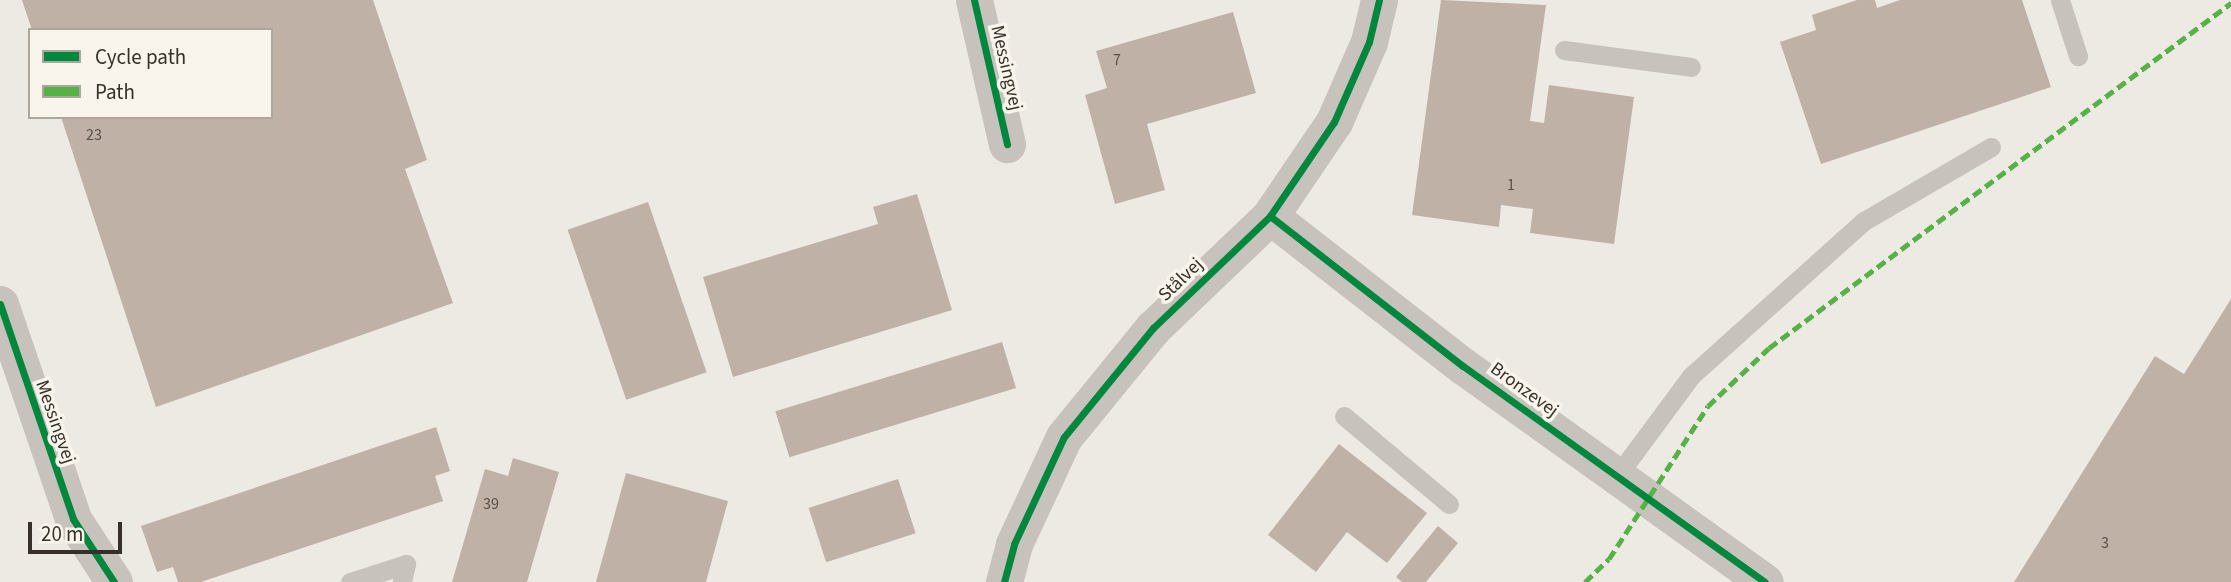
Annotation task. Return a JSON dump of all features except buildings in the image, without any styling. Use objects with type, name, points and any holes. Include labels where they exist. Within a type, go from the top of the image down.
[{"type":"street","name":"Messingvej","points":[[974,0],[1007,144]]},
{"type":"street","name":"Stålvej","points":[[1004,582],[1014,544],[1064,437],[1153,328],[1270,216],[1334,122],[1369,42],[1379,0]]},
{"type":"street","name":"Bronzevej","points":[[1270,216],[1463,366],[1765,582]]},
{"type":"street","name":"Messingvej","points":[[0,303],[73,519],[114,582]]},
{"type":"lane","points":[[2060,0],[2078,56]]},
{"type":"lane","points":[[1564,50],[1691,67]]},
{"type":"lane","points":[[1617,476],[1691,376],[1864,221],[1991,147]]},
{"type":"lane","points":[[1344,416],[1449,504]]},
{"type":"lane","points":[[350,582],[406,564],[402,582]]},
{"type":"marked path","points":[[1585,582],[1609,559],[1708,406],[1769,348],[2231,3]]},
{"type":"cycle path","points":[[974,0],[1007,144]]},
{"type":"cycle path","points":[[1004,582],[1014,544],[1064,437],[1153,328],[1270,216],[1334,122],[1369,42],[1379,0]]},
{"type":"cycle path","points":[[1270,216],[1463,366],[1765,582]]},
{"type":"cycle path","points":[[0,304],[73,519],[114,582]]}]
